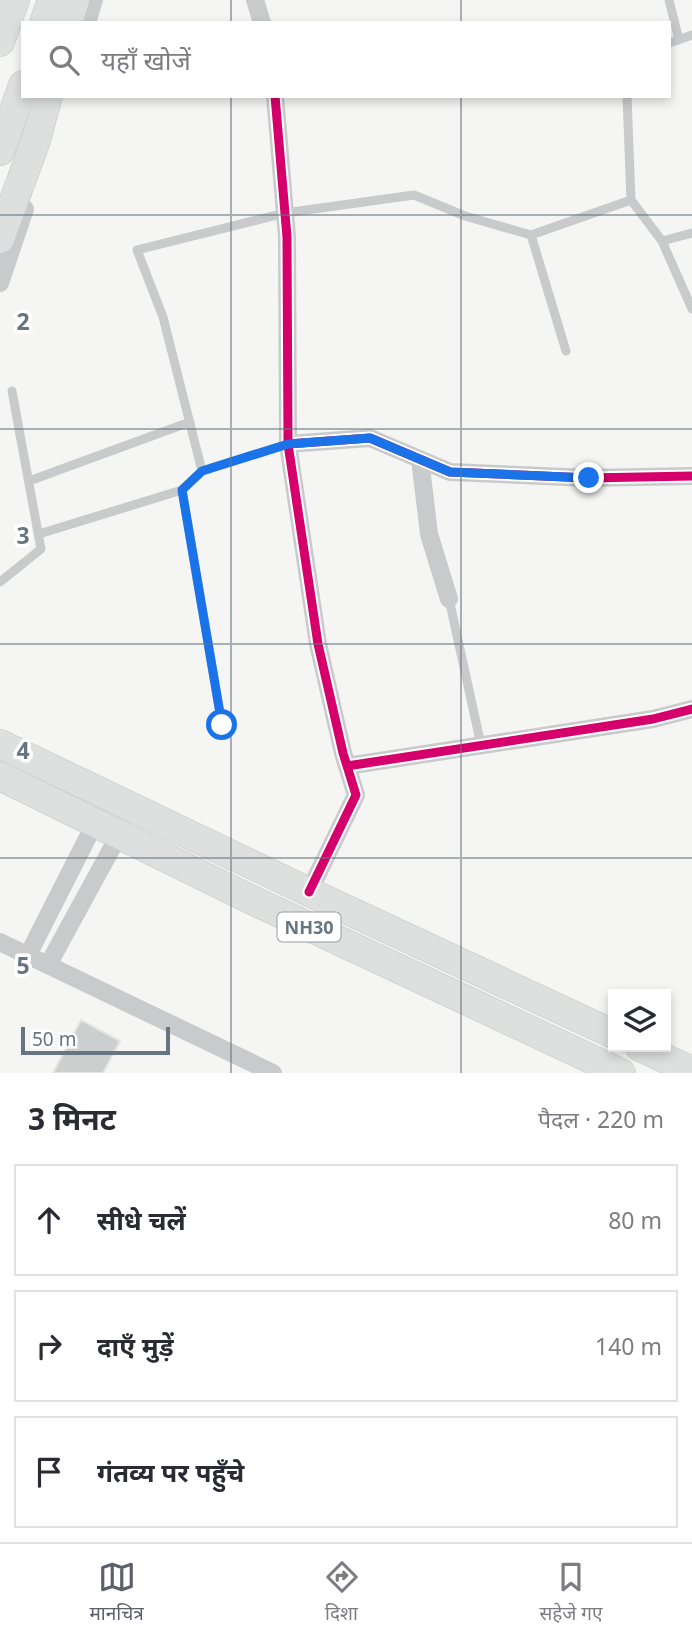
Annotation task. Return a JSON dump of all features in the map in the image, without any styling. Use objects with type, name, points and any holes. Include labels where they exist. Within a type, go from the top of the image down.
[{"type":"highway","points":[[0,43],[15,0]]},
{"type":"highway","points":[[45,21],[52,0]]},
{"type":"highway","points":[[69,21],[75,0]]},
{"type":"highway","points":[[0,151],[21,91]]},
{"type":"highway","points":[[0,239],[36,140],[47,98]]},
{"type":"highway","name":"NH30","points":[[0,744],[608,1032]]},
{"type":"highway","name":"NH30","points":[[0,776],[262,905],[621,1073]]},
{"type":"highway","points":[[651,1052],[692,1071]]},
{"type":"street","points":[[87,21],[94,0]]},
{"type":"street","points":[[255,0],[261,21]]},
{"type":"street","points":[[0,283],[60,98]]},
{"type":"street","points":[[275,98],[285,213],[288,444],[318,644],[356,795],[309,892]]},
{"type":"street","points":[[288,444],[370,438],[450,472],[589,478],[692,476]]},
{"type":"street","points":[[420,459],[429,534],[449,599]]},
{"type":"street","points":[[347,766],[653,719],[692,709]]},
{"type":"street","points":[[28,955],[107,829]]},
{"type":"street","points":[[48,965],[107,829]]},
{"type":"street","points":[[0,942],[273,1073]]},
{"type":"lane","points":[[669,0],[674,41],[692,35]]},
{"type":"lane","points":[[627,98],[631,200],[662,241],[692,309]]},
{"type":"lane","points":[[202,471],[163,317],[136,250],[285,213],[414,195],[465,216],[531,235],[631,200]]},
{"type":"lane","points":[[662,241],[692,233]]},
{"type":"lane","points":[[531,235],[566,351]]},
{"type":"lane","points":[[0,582],[41,549],[12,391]]},
{"type":"lane","points":[[29,481],[190,422]]},
{"type":"lane","points":[[39,534],[182,490],[202,471],[288,444]]},
{"type":"lane","points":[[182,490],[222,725]]},
{"type":"lane","points":[[449,599],[481,745]]},
{"type":"building","points":[[81,1020],[120,1041],[103,1073],[53,1073]]},
{"type":"cycle path","points":[[275,98],[287,237],[288,444],[318,644],[343,753],[356,795],[309,892]]},
{"type":"cycle path","points":[[288,444],[370,438],[450,472],[588,478],[692,476]]},
{"type":"cycle path","points":[[347,766],[653,719],[692,709]]},
{"type":"route","points":[[222,725],[182,490],[202,471],[288,444],[370,438],[450,472],[589,478]]}]
